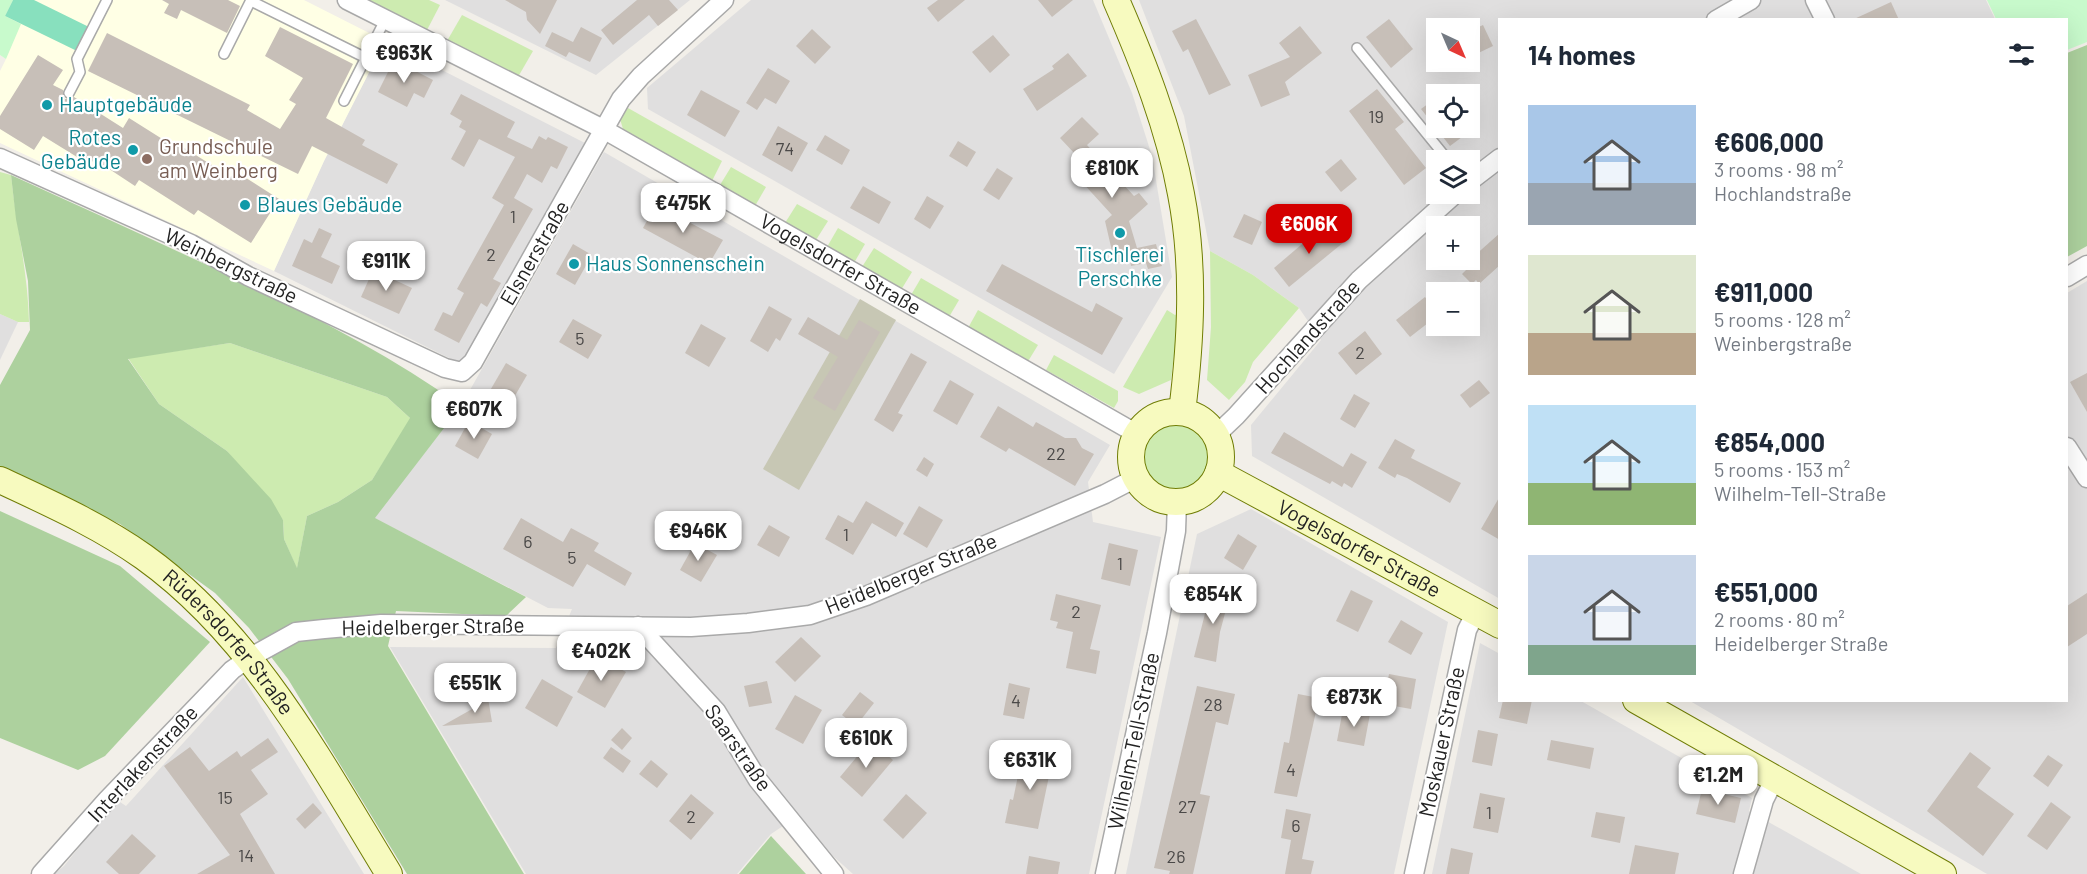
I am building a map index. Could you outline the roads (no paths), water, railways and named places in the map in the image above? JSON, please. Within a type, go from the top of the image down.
[{"type":"street","name":"Vogelsdorfer Straße","points":[[347,0],[603,129],[1137,434]]},
{"type":"street","name":"Elsnerstraße","points":[[462,372],[473,362],[621,99],[641,76],[724,0]]},
{"type":"street","points":[[1116,0],[1148,81],[1181,194],[1190,275],[1190,307],[1182,412]]},
{"type":"street","points":[[1720,18],[1751,0]]},
{"type":"street","points":[[1815,0],[1824,18]]},
{"type":"street","name":"Weinbergstraße","points":[[0,158],[191,244],[248,276],[425,358],[462,372]]},
{"type":"street","points":[[1480,173],[1498,160]]},
{"type":"street","name":"Hochlandstraße","points":[[1216,435],[1236,416],[1359,280],[1444,204]]},
{"type":"street","points":[[2068,276],[2087,265]]},
{"type":"street","points":[[1182,412],[1201,420],[1216,435],[1221,460],[1218,473],[1202,494],[1177,502],[1153,496],[1136,478],[1131,456],[1137,434],[1156,416],[1182,412]]},
{"type":"street","points":[[2068,448],[2087,477]]},
{"type":"street","name":"Vogelsdorfer Straße","points":[[1218,473],[1498,624]]},
{"type":"street","name":"Heidelberger Straße","points":[[249,658],[296,632],[381,624],[638,626],[748,623],[810,615],[866,597],[1136,478]]},
{"type":"street","name":"Rüdersdorfer Straße","points":[[0,480],[109,533],[144,557],[213,617],[249,658],[307,743],[389,874]]},
{"type":"street","name":"Wilhelm-Tell-Straße","points":[[1105,874],[1157,633],[1176,531],[1177,502]]},
{"type":"street","name":"Moskauer Straße","points":[[1414,874],[1465,637],[1476,612]]},
{"type":"street","name":"Saarstraße","points":[[638,626],[716,711],[758,780],[834,874]]},
{"type":"street","name":"Interlakenstraße","points":[[41,874],[107,800],[232,670],[249,658]]},
{"type":"street","points":[[1640,702],[1943,874]]},
{"type":"street","points":[[1743,874],[1764,800],[1775,778]]},
{"type":"lane","points":[[69,93],[80,72],[77,58],[107,0]]},
{"type":"lane","points":[[224,54],[251,0],[366,58]]},
{"type":"lane","points":[[344,100],[385,20]]},
{"type":"lane","points":[[1357,48],[1440,150]]},
{"type":"place","name":"Hauptgebäude","points":[[47,105]]},
{"type":"place","name":"Rotes Gebäude","points":[[133,150]]},
{"type":"place","name":"Grundschule am Weinberg","points":[[147,159]]},
{"type":"place","name":"Blaues Gebäude","points":[[245,205]]},
{"type":"place","name":"Tischlerei Perschke","points":[[1120,233]]},
{"type":"place","name":"Haus Sonnenschein","points":[[574,264]]}]
